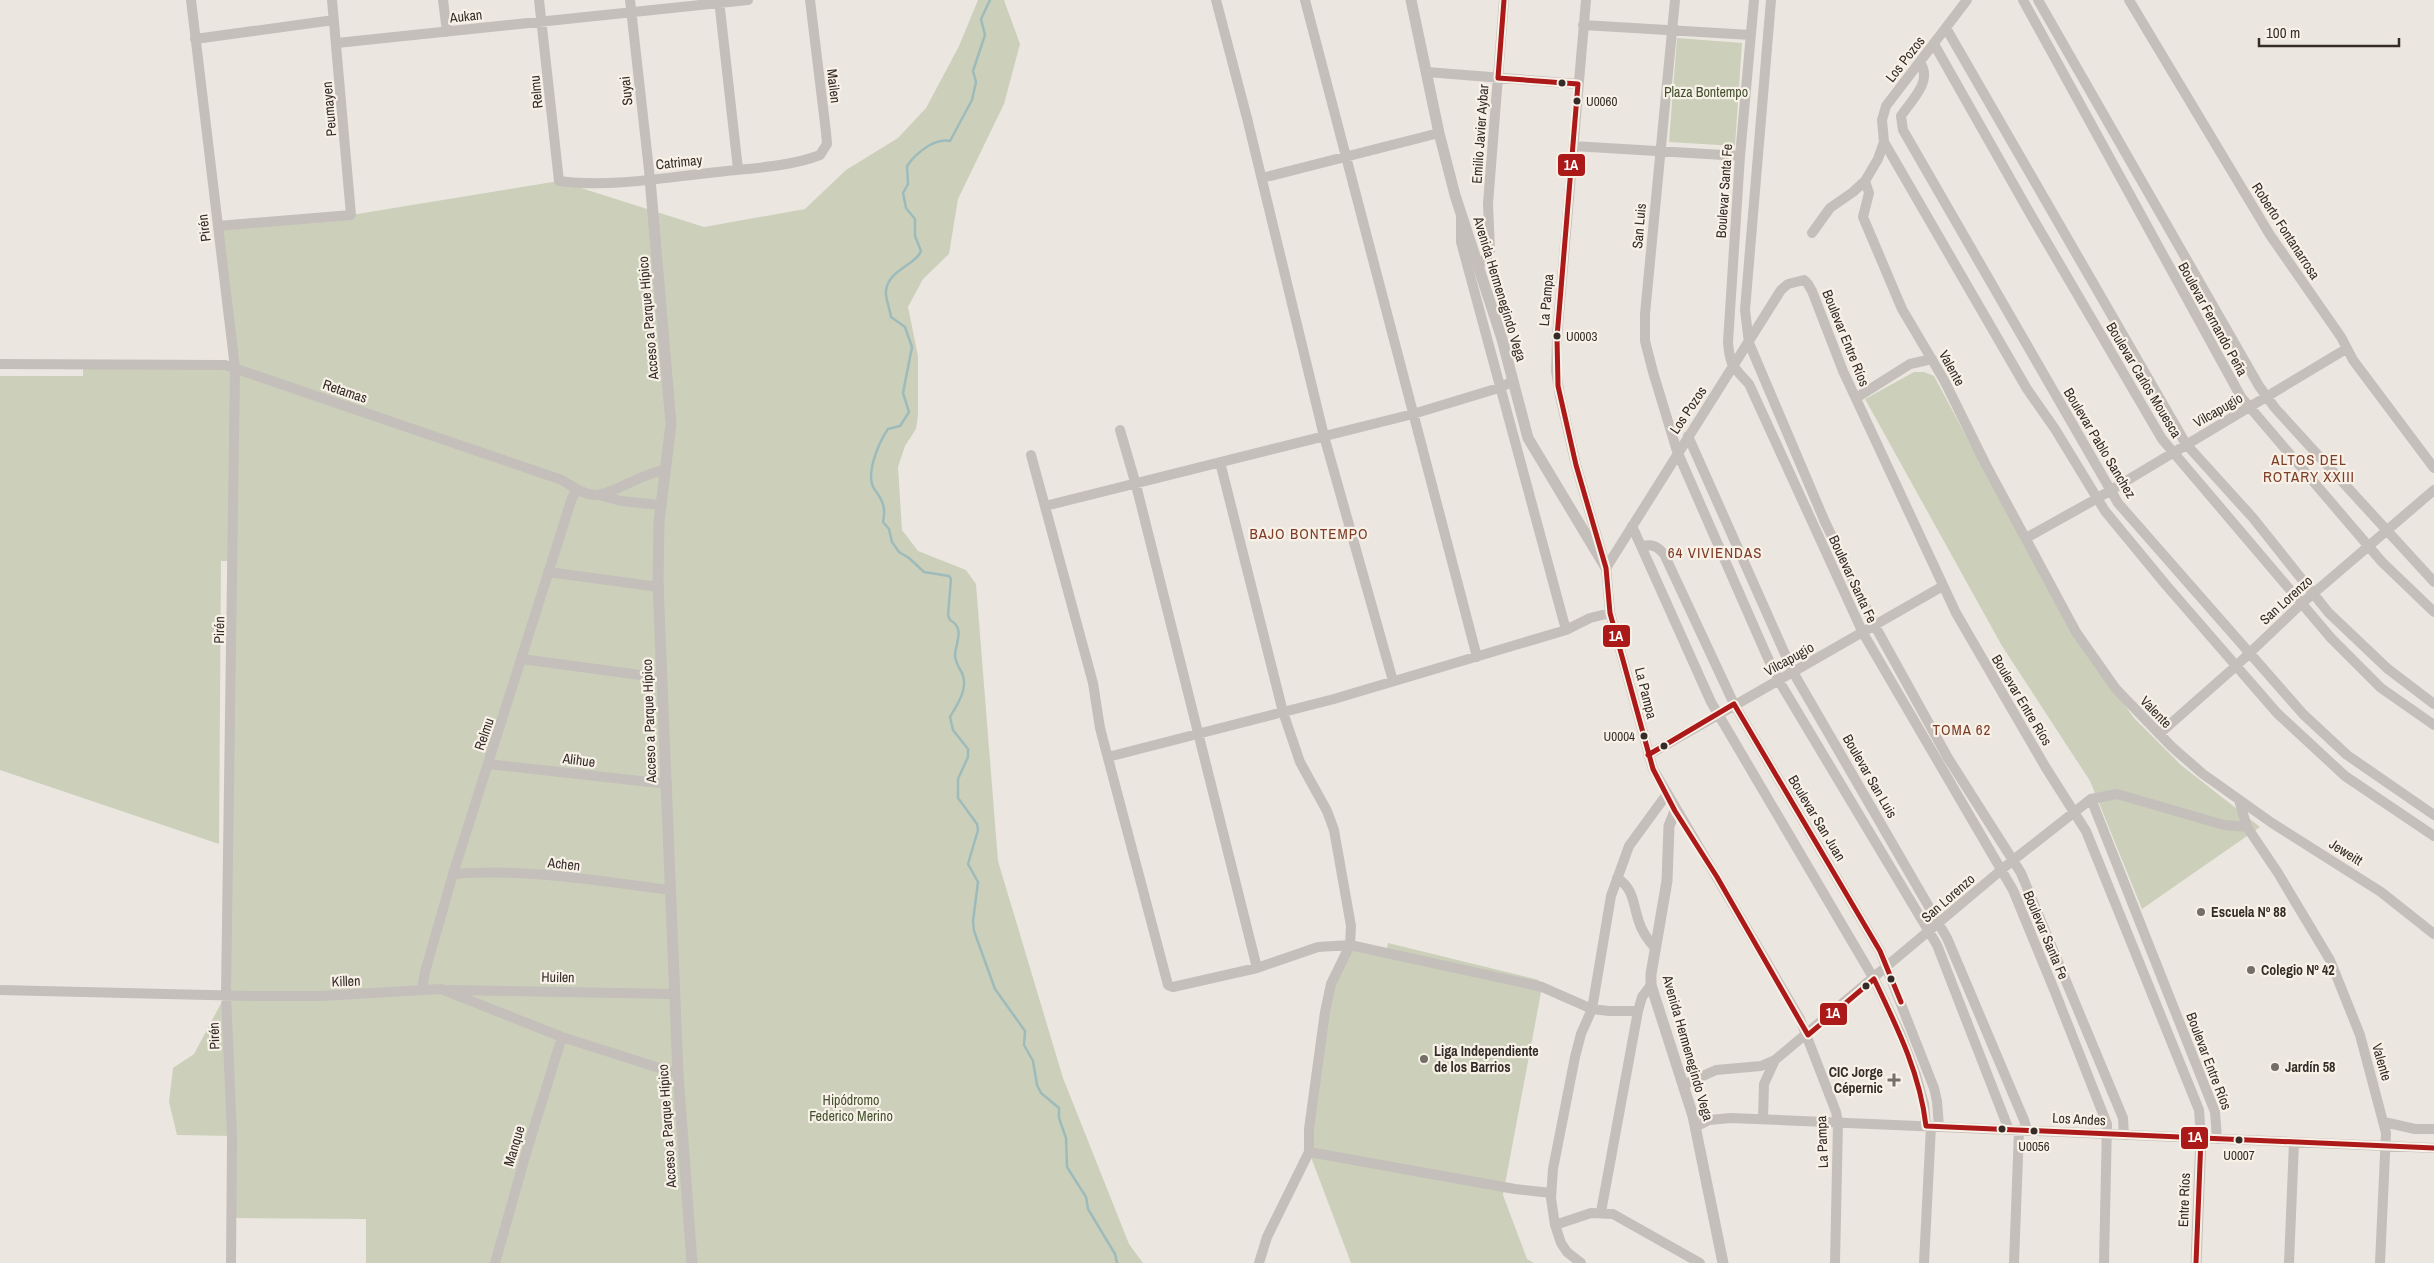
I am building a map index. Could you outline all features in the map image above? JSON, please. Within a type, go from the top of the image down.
[{"type":"street","name":"Pirén","points":[[191,0],[235,368],[226,994],[232,1136],[231,1263]]},
{"type":"street","name":"Peumayen","points":[[218,226],[351,216],[332,0]]},
{"type":"street","points":[[443,0],[447,32]]},
{"type":"street","name":"Relmu","points":[[540,0],[560,181]]},
{"type":"street","name":"Suyai","points":[[630,0],[650,179]]},
{"type":"street","name":"Aukan","points":[[337,43],[720,1],[748,0]]},
{"type":"street","name":"Mailen","points":[[802,161],[820,155],[826,144],[810,0]]},
{"type":"street","points":[[1216,0],[1262,178],[1324,436],[1393,681]]},
{"type":"street","points":[[1305,0],[1348,157],[1477,657]]},
{"type":"street","name":"Avenida Hermenegindo Vega","points":[[1411,0],[1439,134],[1461,214],[1502,340],[1507,384],[1530,445],[1606,568]]},
{"type":"street","name":"Emilio Javier Aybar","points":[[1478,266],[1488,256],[1490,250],[1488,204],[1504,0]]},
{"type":"street","name":"La Pampa","points":[[1586,0],[1557,337],[1556,370],[1560,396],[1576,465],[1606,568],[1610,613],[1648,755],[1675,811],[1717,877],[1808,1035],[1836,1112],[1838,1122],[1835,1263]]},
{"type":"street","name":"San Luis","points":[[1675,0],[1659,151],[1645,314],[1645,341],[1677,451]]},
{"type":"street","name":"Boulevar Santa Fe","points":[[1754,0],[1740,156],[1728,342],[1733,368],[1749,384],[1862,633],[2000,871],[2013,890],[2104,1115],[2107,1134],[2104,1263]]},
{"type":"street","name":"Boulevar Santa Fe","points":[[1771,0],[1745,310],[1749,343],[1825,522],[1875,626],[1948,758],[2023,879],[2123,1118],[2124,1135]]},
{"type":"street","name":"Los Pozos","points":[[1812,233],[1830,208],[1854,192],[1864,181],[1878,159],[1884,142],[1882,120],[1886,106],[1967,0]]},
{"type":"street","name":"Boulevar Fernando Peña","points":[[2023,0],[2231,380],[2249,407],[2370,547],[2434,612]]},
{"type":"street","name":"Boulevar Fernando Peña","points":[[2038,0],[2131,159],[2190,268],[2266,397],[2434,582]]},
{"type":"street","name":"Roberto Fontanarrosa","points":[[2129,0],[2270,235],[2341,337],[2346,349],[2434,468]]},
{"type":"street","points":[[720,1],[738,170]]},
{"type":"street","points":[[195,39],[334,20]]},
{"type":"street","points":[[1584,25],[1751,35]]},
{"type":"street","name":"Boulevar Carlos Mouesca","points":[[1946,28],[2186,444],[2252,518],[2313,593],[2348,632],[2388,669],[2434,704]]},
{"type":"street","name":"Boulevar Carlos Mouesca","points":[[1934,44],[2061,268],[2162,439],[2331,638],[2381,688],[2434,725]]},
{"type":"street","name":"Boulevar Pablo Sanchez","points":[[1920,62],[1925,70],[1925,80],[1901,116],[1903,130],[2118,503],[2303,714],[2347,755],[2434,815]]},
{"type":"street","points":[[1427,72],[1578,84]]},
{"type":"street","points":[[1262,178],[1439,134]]},
{"type":"street","points":[[1884,142],[2027,389],[2055,429],[2096,499],[2166,585],[2277,713],[2345,776],[2434,836]]},
{"type":"street","points":[[1573,146],[1740,156]]},
{"type":"street","name":"Catrimay","points":[[560,181],[594,184],[738,170],[802,161]]},
{"type":"street","name":"Acceso a Parque Hípico","points":[[650,179],[670,398],[671,424],[658,530],[659,587],[678,1074],[692,1263]]},
{"type":"street","name":"Valente","points":[[1864,181],[1869,193],[1863,211],[1866,227],[1902,309],[1932,359],[2083,643],[2116,689],[2158,734],[2204,774],[2239,800],[2247,827],[2278,873],[2330,960],[2360,1035],[2384,1122],[2386,1146],[2380,1263]]},
{"type":"street","points":[[1461,214],[1461,242],[1507,384],[1566,630]]},
{"type":"street","name":"Los Pozos","points":[[1606,568],[1677,451],[1749,343],[1780,290],[1788,284],[1804,280]]},
{"type":"street","name":"Boulevar Entre Ríos","points":[[1804,280],[1812,291],[1856,398],[1943,586],[1983,662],[2072,812],[2086,831],[2196,1101],[2201,1119],[2202,1138]]},
{"type":"street","name":"Vilcapugio","points":[[2026,538],[2096,499],[2346,349]]},
{"type":"street","points":[[1856,398],[1910,364],[1932,359]]},
{"type":"street","name":"Retamas","points":[[0,364],[225,365],[562,480],[577,490],[621,501],[661,505]]},
{"type":"street","points":[[1045,506],[1136,485],[1413,414],[1507,384]]},
{"type":"street","points":[[1120,430],[1136,485],[1197,735],[1257,968]]},
{"type":"street","name":"Boulevar San Luis","points":[[1688,436],[1793,672],[1940,922],[2024,1120],[2018,1130]]},
{"type":"street","name":"Boulevar San Luis","points":[[1677,451],[1779,681],[1936,946],[2018,1130]]},
{"type":"street","points":[[1030,455],[1093,683],[1108,757],[1168,984],[1173,987],[1257,968],[1318,947],[1350,945],[1542,987],[1592,1009],[1638,1011]]},
{"type":"street","points":[[1220,462],[1282,712],[1300,762],[1327,812],[1334,830],[1351,926],[1350,945],[1331,984],[1325,1012],[1309,1129],[1309,1152],[1268,1237],[1259,1263]]},
{"type":"street","points":[[598,494],[656,471],[666,470]]},
{"type":"street","name":"Relmu","points":[[422,989],[424,972],[488,764],[572,498],[577,490]]},
{"type":"street","name":"San Lorenzo","points":[[2158,734],[2236,666],[2313,593],[2388,532],[2434,490]]},
{"type":"street","points":[[1632,526],[1718,715],[1874,978],[1900,1033],[1932,1126],[1924,1263]]},
{"type":"street","name":"Boulevar San Juan","points":[[1642,546],[1651,544],[1664,554],[1734,704],[1887,967],[1934,1088],[1937,1101],[1932,1126]]},
{"type":"street","points":[[548,572],[659,587]]},
{"type":"street","name":"Vilcapugio","points":[[1648,755],[1734,704],[1779,681],[1943,586]]},
{"type":"street","points":[[1108,757],[1282,712],[1477,657],[1566,630],[1590,618],[1610,613]]},
{"type":"street","points":[[522,659],[662,678]]},
{"type":"street","name":"Alihue","points":[[488,764],[667,784]]},
{"type":"street","points":[[1581,1263],[1567,1252],[1561,1243],[1556,1226],[1551,1193],[1553,1169],[1575,1057],[1581,1034],[1592,1009],[1611,896],[1629,846],[1667,794]]},
{"type":"street","name":"San Lorenzo","points":[[1682,1085],[1716,1070],[1761,1066],[1776,1060],[1808,1035],[2012,861],[2072,812],[2091,799],[2117,794],[2224,825],[2247,827]]},
{"type":"street","name":"Boulevar Entre Ríos","points":[[2091,799],[2215,1112],[2217,1139]]},
{"type":"street","name":"Jeweitt","points":[[2239,800],[2381,892],[2434,934]]},
{"type":"street","name":"Avenida Hermenegindo Vega","points":[[1675,811],[1669,826],[1667,881],[1655,948],[1651,985],[1695,1127],[1723,1263]]},
{"type":"street","name":"Achen","points":[[454,874],[474,872],[539,875],[670,890]]},
{"type":"street","points":[[1617,878],[1626,883],[1631,892],[1644,934],[1655,948]]},
{"type":"street","points":[[1600,1212],[1638,1011],[1642,997],[1651,985]]},
{"type":"street","name":"Killen","points":[[0,990],[206,996],[226,994],[321,996],[399,993],[422,989],[441,989],[562,1037],[678,1074]]},
{"type":"street","name":"Huilen","points":[[441,989],[675,994]]},
{"type":"street","name":"Manque","points":[[494,1263],[562,1037]]},
{"type":"street","points":[[1763,1119],[1764,1084],[1776,1060]]},
{"type":"street","name":"Los Andes","points":[[1695,1127],[1709,1120],[1731,1118],[2434,1148]]},
{"type":"street","points":[[2384,1122],[2415,1129],[2434,1129]]},
{"type":"street","points":[[2014,1263],[2018,1130]]},
{"type":"street","name":"Entre Ríos","points":[[2196,1263],[2202,1138]]},
{"type":"street","points":[[2289,1263],[2294,1142]]},
{"type":"street","points":[[1309,1152],[1515,1189],[1551,1193]]},
{"type":"street","points":[[1556,1226],[1590,1213],[1613,1214],[1700,1263]]},
{"type":"green space","name":"Hipódromo Federico Merino","points":[[978,0],[1004,0],[1020,44],[1004,104],[958,199],[949,254],[923,279],[908,307],[918,356],[918,415],[916,429],[905,446],[898,467],[902,530],[918,551],[966,570],[976,584],[998,861],[1063,1078],[1129,1244],[1143,1263],[366,1263],[366,1219],[231,1218],[232,1136],[177,1135],[169,1102],[173,1068],[194,1054],[226,994],[234,561],[221,561],[219,844],[0,770],[0,376],[83,376],[83,365],[235,368],[218,226],[351,215],[559,181],[704,227],[805,209],[846,170],[898,138],[926,108],[959,46]]},
{"type":"green space","name":"Plaza Bontempo","points":[[1677,38],[1742,43],[1735,146],[1669,142]]},
{"type":"green space","points":[[1914,372],[1924,372],[1934,376],[2070,630],[2134,718],[2181,765],[2260,827],[2142,909],[2090,781],[2002,646],[1865,399]]},
{"type":"green space","name":"Liga Independiente de los Barrios","points":[[1388,943],[1539,980],[1537,986],[1542,987],[1503,1195],[1527,1259],[1534,1263],[1351,1263],[1309,1152],[1325,1012],[1350,945],[1386,952]]},
{"type":"waterway","points":[[990,0],[981,19],[985,35],[973,71],[976,82],[972,100],[950,141],[932,144],[915,156],[907,166],[908,184],[903,193],[906,208],[915,219],[915,236],[921,251],[914,260],[892,278],[888,284],[886,294],[891,317],[905,327],[912,347],[903,393],[909,412],[900,426],[888,429],[884,435],[874,459],[871,476],[872,484],[883,505],[883,522],[889,529],[892,542],[899,552],[909,558],[924,572],[949,576],[951,579],[948,615],[950,620],[955,623],[958,631],[955,657],[964,679],[964,685],[961,696],[950,717],[953,730],[968,749],[968,757],[958,779],[958,798],[977,824],[978,830],[968,864],[978,882],[973,921],[974,931],[995,989],[1025,1031],[1024,1045],[1033,1061],[1037,1085],[1041,1093],[1059,1108],[1059,1118],[1066,1138],[1067,1167],[1086,1197],[1088,1209],[1115,1254],[1117,1263]]},
{"type":"transit line","name":"1A","points":[[1504,0],[1498,78],[1578,84],[1557,337],[1558,386],[1576,465],[1606,568],[1610,613],[1653,769],[1675,811],[1717,877],[1808,1035],[1874,979],[1913,1069],[1919,1087],[1926,1126],[2434,1148]]},
{"type":"transit line","name":"1A","points":[[1648,755],[1734,704],[1880,951],[1901,1002]]},
{"type":"transit line","name":"1A","points":[[2196,1263],[2201,1138]]},
{"type":"place","name":"U0060","points":[[1577,101]]},
{"type":"place","name":"U0003","points":[[1557,336]]},
{"type":"place","name":"U0004","points":[[1644,736]]},
{"type":"place","name":"Escuela Nº 88","points":[[2201,912]]},
{"type":"place","name":"Colegio Nº 42","points":[[2251,970]]},
{"type":"place","name":"Liga Independiente de los Barrios","points":[[1424,1059]]},
{"type":"place","name":"Jardín 58","points":[[2275,1067]]},
{"type":"place","name":"CIC Jorge Cépernic","points":[[1894,1080]]},
{"type":"place","name":"U0056","points":[[2034,1131]]},
{"type":"place","name":"U0007","points":[[2239,1140]]},
{"type":"district","name":"ALTOS DEL ROTARY XXIII","points":[[2309,468]]},
{"type":"district","name":"BAJO BONTEMPO","points":[[1309,533]]},
{"type":"district","name":"64 VIVIENDAS","points":[[1715,552]]},
{"type":"district","name":"TOMA 62","points":[[1962,729]]}]
